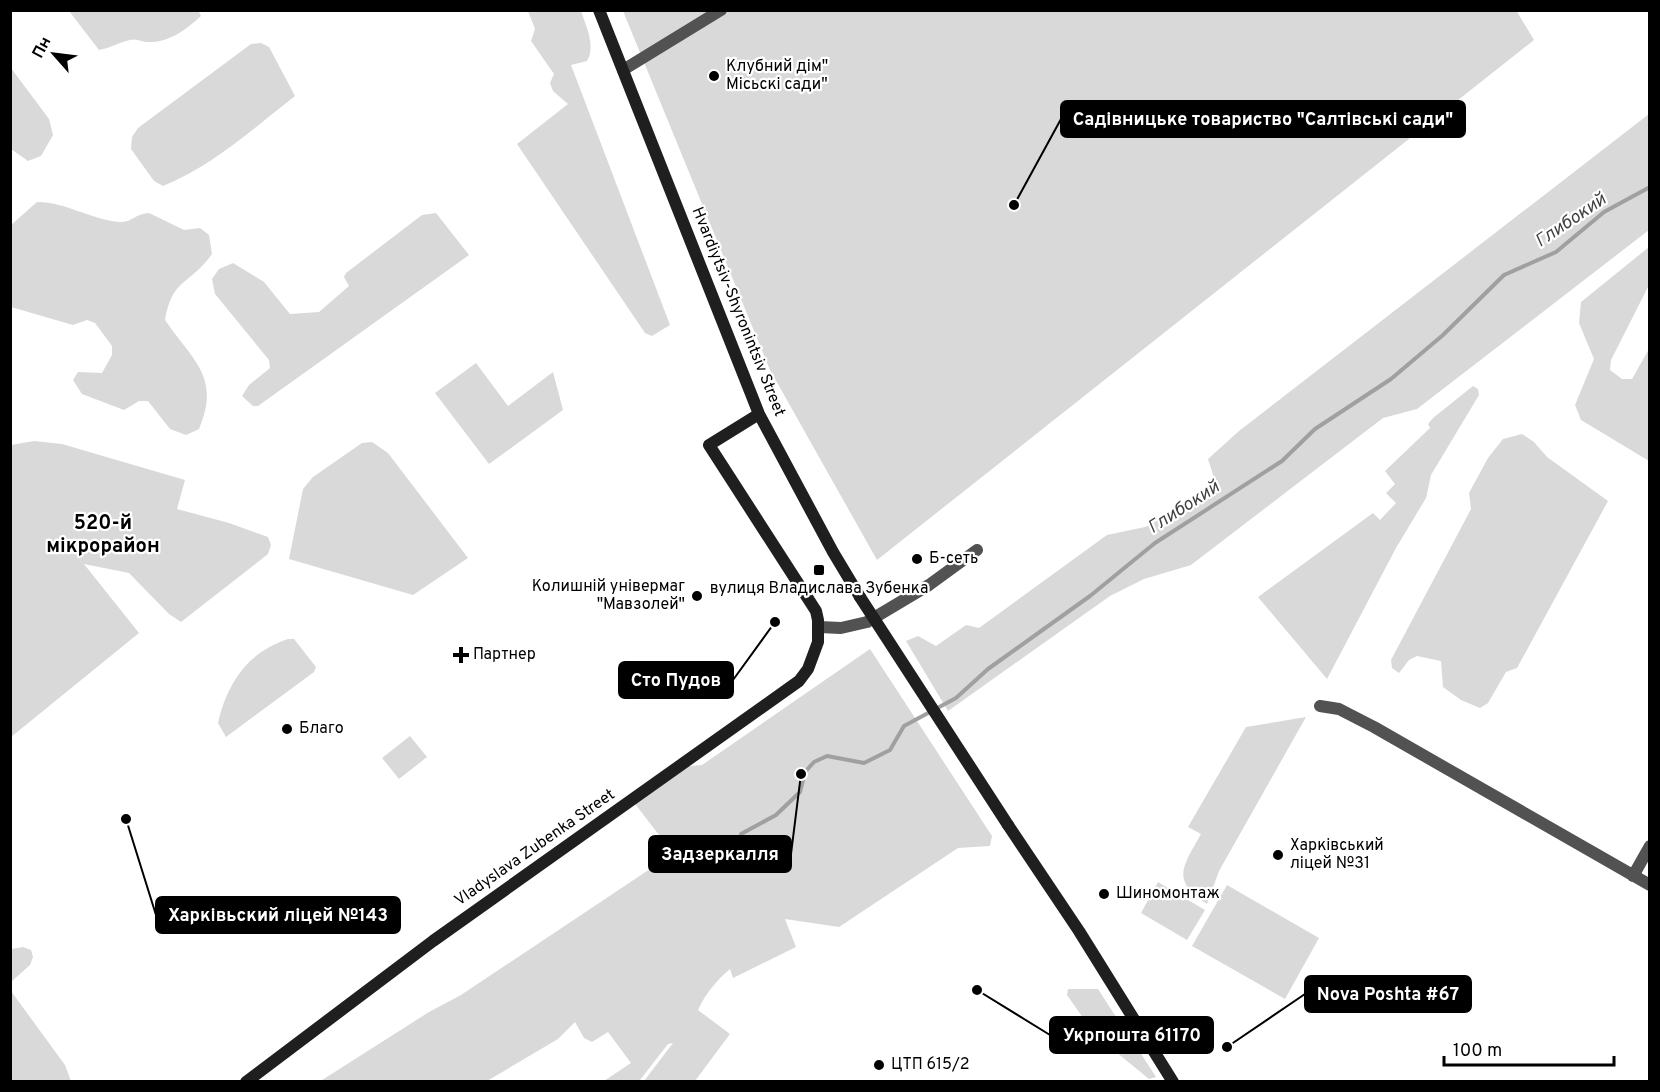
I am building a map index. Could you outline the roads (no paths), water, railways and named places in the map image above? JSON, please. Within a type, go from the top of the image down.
[{"type":"main road","name":"Hvardiytsiv-Shyronintsiv Street","points":[[599,10],[759,414],[833,552],[860,597],[1079,931],[1173,1082]]},
{"type":"main road","points":[[759,414],[709,445],[811,602],[819,627]]},
{"type":"main road","name":"Vladyslava Zubenka Street","points":[[246,1082],[433,941],[798,681],[814,657],[819,627]]},
{"type":"street","points":[[623,70],[721,10]]},
{"type":"street","points":[[819,627],[841,628],[867,622],[929,585],[976,550]]},
{"type":"street","points":[[1320,706],[1339,709],[1374,727],[1650,885]]},
{"type":"street","points":[[1633,876],[1650,846]]},
{"type":"waterway","name":"Глибокий","points":[[741,834],[776,815],[800,792],[805,772],[814,762],[827,756],[864,763],[890,750],[904,726],[956,698],[988,669],[1090,596],[1155,543],[1282,461],[1315,429],[1391,379],[1443,335],[1504,275],[1556,252],[1604,212],[1650,187]]},
{"type":"place","name":"Клубний дім\" Місьскі сади\"","points":[[714,76]]},
{"type":"place","name":"Садівницьке товариство \"Салтівські сади\"","points":[[1014,205]]},
{"type":"place","name":"Б-сеть","points":[[917,559]]},
{"type":"place","name":"вулиця Владислава Зубенка","points":[[819,570]]},
{"type":"place","name":"Колишній універмаг \"Мавзолей\"","points":[[697,596]]},
{"type":"place","name":"Сто Пудов","points":[[775,622]]},
{"type":"place","name":"Партнер","points":[[461,655]]},
{"type":"place","name":"Благо","points":[[287,729]]},
{"type":"place","name":"Задзеркалля","points":[[801,774]]},
{"type":"place","name":"Харківьский ліцей №143","points":[[126,819]]},
{"type":"place","name":"Харківський ліцей №31","points":[[1278,855]]},
{"type":"place","name":"Шиномонтаж","points":[[1104,894]]},
{"type":"place","name":"Укрпошта 61170","points":[[977,990]]},
{"type":"place","name":"Nova Poshta #67","points":[[1227,1047]]},
{"type":"place","name":"ЦТП 615/2","points":[[879,1065]]},
{"type":"district","name":"520-й мікрорайон","points":[[103,536]]}]
